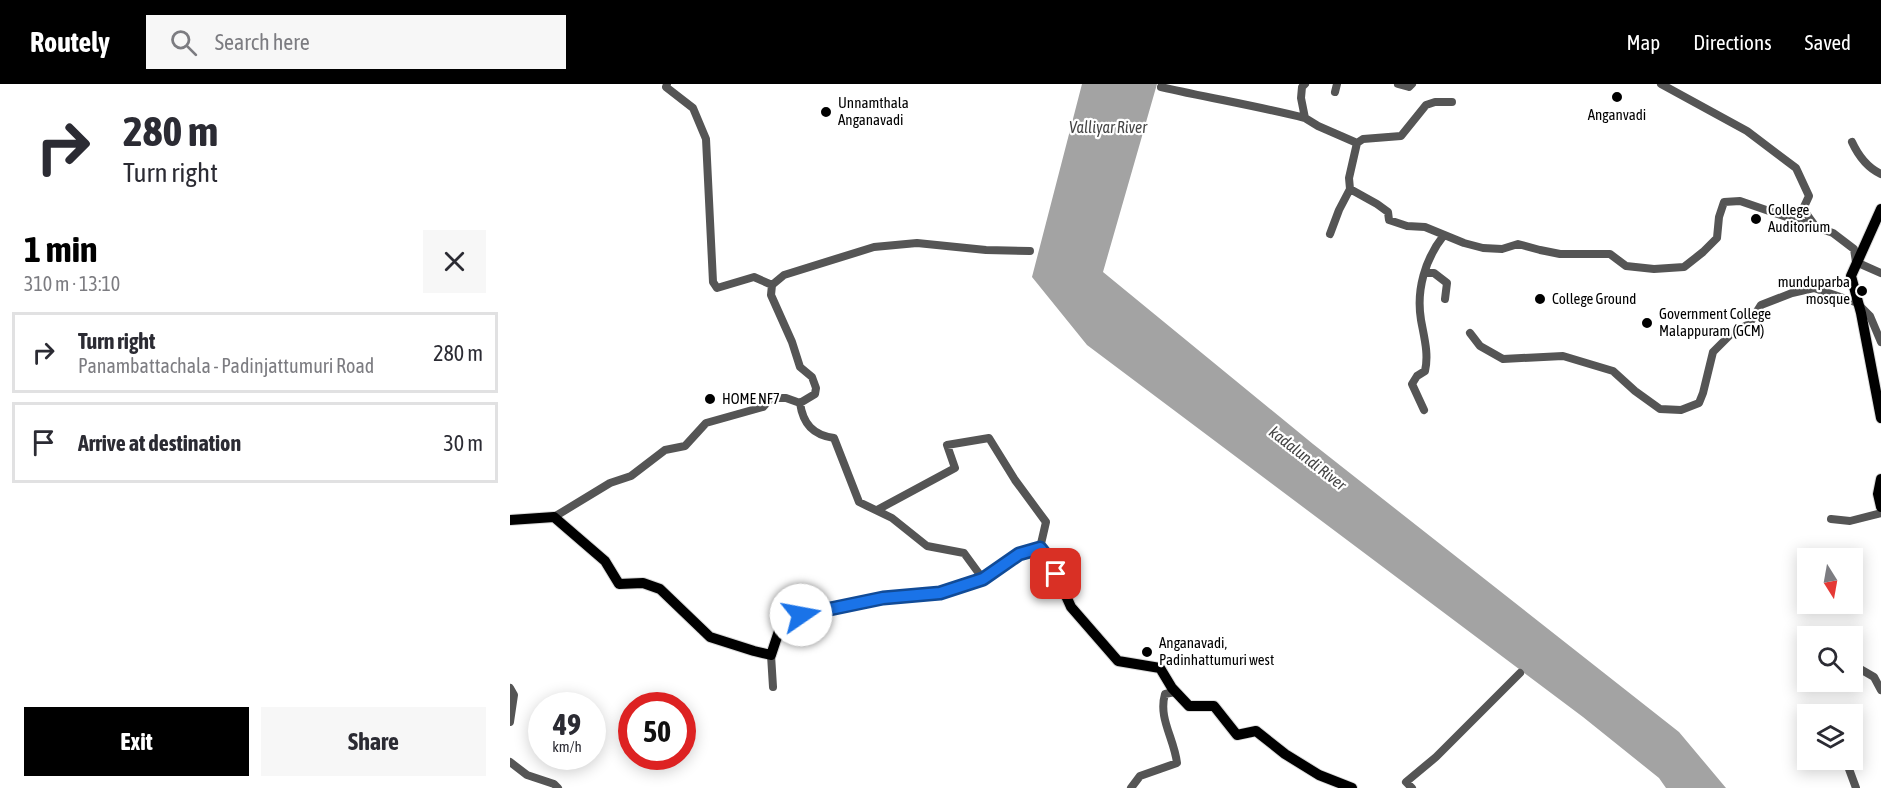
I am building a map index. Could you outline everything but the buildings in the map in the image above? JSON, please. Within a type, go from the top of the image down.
[{"type":"main road","points":[[1881,209],[1851,276],[1859,305],[1881,418]]},
{"type":"main road","points":[[1881,479],[1878,494],[1881,507]]},
{"type":"main road","points":[[510,520],[554,517],[605,561],[619,584],[643,583],[660,589],[710,637],[771,655],[779,631],[801,615],[883,598],[940,593],[983,579],[1019,554],[1040,548],[1048,558],[1071,607],[1118,661],[1160,668],[1175,692],[1189,706],[1214,706],[1237,735],[1256,731],[1285,754],[1319,775],[1352,788]]},
{"type":"street","points":[[666,84],[666,87],[693,108],[706,139],[713,282],[717,288],[754,277],[772,285]]},
{"type":"street","points":[[1305,84],[1302,87],[1301,98],[1305,118]]},
{"type":"street","points":[[1398,84],[1409,87],[1412,84]]},
{"type":"street","points":[[1661,84],[1747,131],[1796,168],[1809,196],[1803,208],[1816,227]]},
{"type":"street","points":[[1161,87],[1228,102],[1249,104],[1305,118],[1357,143]]},
{"type":"street","points":[[1330,234],[1350,189],[1348,178],[1357,143],[1363,139],[1401,136],[1426,105],[1435,102],[1452,102]]},
{"type":"street","points":[[1852,142],[1857,154],[1881,174]]},
{"type":"street","points":[[1350,189],[1388,212],[1389,220],[1407,226],[1425,227],[1483,248],[1502,249],[1518,244],[1560,254],[1610,254],[1626,266],[1654,269],[1684,267],[1703,252],[1717,238],[1719,216],[1724,202],[1740,201],[1833,233],[1854,249],[1856,262],[1881,273]]},
{"type":"street","points":[[1425,410],[1412,384],[1417,376],[1425,371],[1427,362],[1420,288],[1433,249],[1444,235]]},
{"type":"street","points":[[801,404],[815,394],[816,388],[812,377],[800,367],[792,342],[771,295],[772,285],[784,275],[874,247],[918,243],[986,250],[1030,251]]},
{"type":"street","points":[[1425,273],[1434,273],[1446,283],[1446,298]]},
{"type":"street","points":[[1470,333],[1480,346],[1503,358],[1563,356],[1597,364],[1613,371],[1635,392],[1660,409],[1681,410],[1699,403],[1713,352],[1732,333],[1749,324],[1761,305],[1792,293],[1814,288],[1859,305],[1870,316],[1881,342]]},
{"type":"street","points":[[554,517],[610,483],[631,476],[665,450],[685,446],[706,423],[763,406],[771,398],[786,398],[801,404]]},
{"type":"street","points":[[801,404],[802,416],[809,428],[822,436],[834,438],[859,502],[892,518],[927,546],[964,553],[983,579]]},
{"type":"street","points":[[876,510],[955,468],[947,445],[989,438],[1014,480],[1046,522],[1040,548]]},
{"type":"street","points":[[1831,519],[1850,521],[1881,513]]},
{"type":"street","points":[[771,655],[773,687]]},
{"type":"street","points":[[1863,671],[1874,677],[1881,690]]},
{"type":"street","points":[[1412,788],[1406,782],[1436,757],[1520,673]]},
{"type":"street","points":[[510,688],[514,696],[510,722]]},
{"type":"street","points":[[1131,788],[1140,776],[1177,763],[1175,747],[1161,706],[1165,694],[1175,692]]},
{"type":"street","points":[[510,762],[527,775],[554,784],[558,788]]},
{"type":"street","points":[[1849,770],[1856,788]]},
{"type":"water","name":"Valliyar River","points":[[1082,84],[1157,84],[1103,272],[1313,444],[1679,732],[1726,788],[1666,788],[1659,778],[1583,717],[1087,345],[1032,277]]},
{"type":"place","name":"Anganvadi","points":[[1617,97]]},
{"type":"place","name":"Unnamthala Anganavadi","points":[[826,112]]},
{"type":"place","name":"College Auditorium","points":[[1756,219]]},
{"type":"place","name":"munduparba mosque","points":[[1862,291]]},
{"type":"place","name":"College Ground","points":[[1540,299]]},
{"type":"place","name":"Government College Malappuram (GCM)","points":[[1647,323]]},
{"type":"place","name":"HOME NF7","points":[[710,399]]},
{"type":"place","name":"Anganavadi, Padinhattumuri west","points":[[1147,652]]},
{"type":"route","points":[[801,615],[883,598],[940,593],[983,579],[1019,554],[1040,548],[1056,574]]},
{"type":"water label","name":"kadalundi River","points":[[1308,458]]}]
